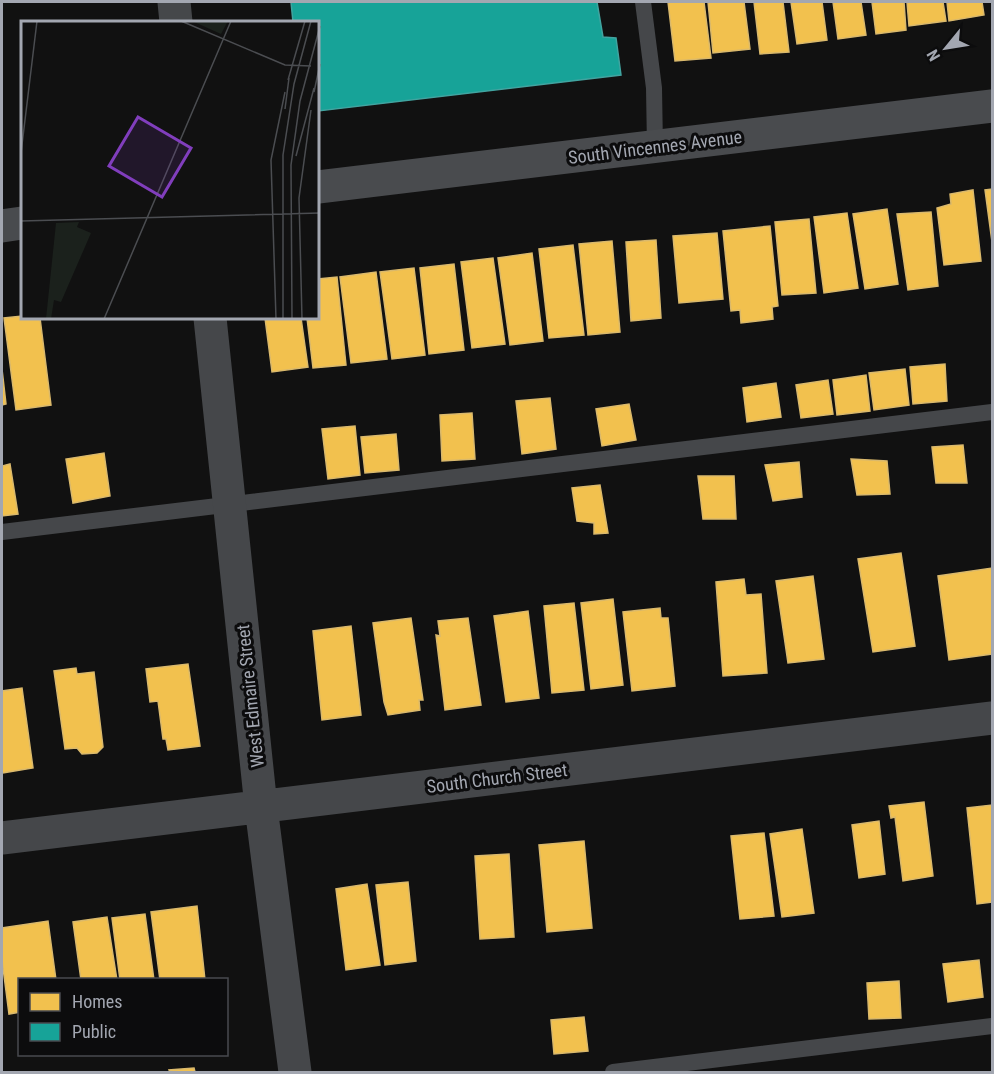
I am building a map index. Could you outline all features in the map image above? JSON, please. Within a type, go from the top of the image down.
[{"type":"main road","name":"South Vincennes Avenue","points":[[320,187],[993,106]]},
{"type":"main road","points":[[2,225],[21,223]]},
{"type":"street","points":[[174,2],[176,21]]},
{"type":"street","name":"West Edmaire Street","points":[[210,320],[261,807],[295,1072]]},
{"type":"street","name":"South Church Street","points":[[2,838],[993,718]]},
{"type":"lane","points":[[643,2],[654,88],[655,147]]},
{"type":"lane","points":[[2,532],[993,412]]},
{"type":"lane","points":[[614,1072],[993,1026]]},
{"type":"building: Homes","points":[[668,2],[704,2],[711,58],[675,61]]},
{"type":"building: Homes","points":[[708,2],[744,2],[750,49],[713,53]]},
{"type":"building: Homes","points":[[754,2],[783,2],[789,52],[760,54]]},
{"type":"building: Homes","points":[[791,2],[822,2],[827,40],[797,44]]},
{"type":"building: Homes","points":[[833,2],[861,2],[866,35],[838,39]]},
{"type":"building: Homes","points":[[872,2],[904,2],[906,30],[876,34]]},
{"type":"building: Homes","points":[[907,2],[943,2],[946,21],[909,26]]},
{"type":"building: Homes","points":[[947,2],[982,2],[984,15],[949,21]]},
{"type":"building: Homes","points":[[992,189],[992,242],[985,190]]},
{"type":"building: Homes","points":[[973,190],[981,261],[944,265],[937,208],[951,204],[950,194]]},
{"type":"building: Homes","points":[[887,209],[898,284],[865,289],[853,214]]},
{"type":"building: Homes","points":[[931,212],[938,286],[908,290],[897,214]]},
{"type":"building: Homes","points":[[847,213],[858,288],[824,293],[814,217]]},
{"type":"building: Homes","points":[[809,219],[816,293],[782,295],[775,222]]},
{"type":"building: Homes","points":[[770,226],[778,306],[772,307],[773,319],[741,323],[740,310],[731,311],[723,231]]},
{"type":"building: Homes","points":[[717,233],[723,299],[679,303],[673,236]]},
{"type":"building: Homes","points":[[656,240],[661,318],[631,321],[626,242]]},
{"type":"building: Homes","points":[[612,241],[620,332],[588,335],[579,244]]},
{"type":"building: Homes","points":[[573,245],[584,335],[549,338],[539,249]]},
{"type":"building: Homes","points":[[532,253],[543,341],[510,345],[498,258]]},
{"type":"building: Homes","points":[[493,258],[505,344],[472,348],[461,262]]},
{"type":"building: Homes","points":[[454,264],[464,350],[429,354],[420,268]]},
{"type":"building: Homes","points":[[414,268],[425,355],[392,359],[380,272]]},
{"type":"building: Homes","points":[[376,272],[387,359],[351,363],[340,277]]},
{"type":"building: Homes","points":[[337,277],[346,365],[313,368],[307,320],[320,320],[320,279]]},
{"type":"building: Homes","points":[[21,316],[21,320],[40,320],[51,405],[16,410],[4,318]]},
{"type":"building: Homes","points":[[265,320],[301,320],[308,367],[272,372]]},
{"type":"building: Homes","points":[[945,364],[947,401],[913,404],[910,367]]},
{"type":"building: Homes","points":[[2,369],[6,404],[2,405]]},
{"type":"building: Homes","points":[[905,369],[909,405],[874,410],[869,373]]},
{"type":"building: Homes","points":[[866,375],[870,411],[837,415],[833,380]]},
{"type":"building: Homes","points":[[828,380],[833,414],[801,418],[796,385]]},
{"type":"building: Homes","points":[[776,383],[781,417],[747,422],[743,388]]},
{"type":"building: Homes","points":[[550,398],[556,449],[522,454],[516,401]]},
{"type":"building: Homes","points":[[629,404],[636,440],[602,446],[596,409]]},
{"type":"building: Homes","points":[[472,413],[475,459],[442,461],[440,415]]},
{"type":"building: Homes","points":[[355,426],[360,475],[328,479],[322,429]]},
{"type":"building: Homes","points":[[396,434],[399,470],[365,473],[361,437]]},
{"type":"building: Homes","points":[[963,445],[967,483],[936,483],[932,447]]},
{"type":"building: Homes","points":[[104,453],[110,496],[73,503],[66,459]]},
{"type":"building: Homes","points":[[851,459],[887,461],[890,494],[857,495]]},
{"type":"building: Homes","points":[[799,462],[802,497],[773,501],[765,465]]},
{"type":"building: Homes","points":[[10,464],[18,514],[2,516],[2,466]]},
{"type":"building: Homes","points":[[698,476],[734,476],[736,519],[703,519]]},
{"type":"building: Homes","points":[[600,485],[608,533],[594,534],[594,523],[577,521],[572,488]]},
{"type":"building: Homes","points":[[901,553],[915,646],[873,652],[858,559]]},
{"type":"building: Homes","points":[[992,568],[992,654],[949,660],[938,576]]},
{"type":"building: Homes","points":[[813,576],[824,659],[788,663],[776,581]]},
{"type":"building: Homes","points":[[744,579],[746,595],[761,594],[767,673],[723,676],[716,582]]},
{"type":"building: Homes","points":[[613,599],[623,685],[591,689],[581,603]]},
{"type":"building: Homes","points":[[574,603],[584,690],[552,693],[544,606]]},
{"type":"building: Homes","points":[[660,608],[661,618],[668,618],[675,686],[632,691],[623,612]]},
{"type":"building: Homes","points":[[528,611],[539,698],[506,702],[494,616]]},
{"type":"building: Homes","points":[[411,618],[423,700],[419,700],[420,710],[388,715],[384,702],[373,623]]},
{"type":"building: Homes","points":[[468,618],[481,705],[445,710],[436,635],[440,636],[438,621]]},
{"type":"building: Homes","points":[[351,626],[361,715],[322,720],[313,631]]},
{"type":"building: Homes","points":[[188,664],[200,746],[168,750],[166,739],[163,739],[158,701],[150,702],[146,669]]},
{"type":"building: Homes","points":[[76,668],[77,674],[94,672],[103,747],[97,753],[82,754],[77,748],[65,749],[54,671]]},
{"type":"building: Homes","points":[[22,688],[33,768],[2,773],[2,691]]},
{"type":"building: Homes","points":[[924,802],[933,876],[903,881],[895,817],[891,818],[889,806]]},
{"type":"building: Homes","points":[[992,805],[992,902],[977,904],[967,808]]},
{"type":"building: Homes","points":[[879,821],[885,874],[859,878],[852,825]]},
{"type":"building: Homes","points":[[802,829],[814,913],[782,917],[770,834]]},
{"type":"building: Homes","points":[[764,833],[774,916],[740,919],[731,836]]},
{"type":"building: Homes","points":[[584,841],[592,928],[547,932],[539,845]]},
{"type":"building: Homes","points":[[509,854],[514,937],[480,939],[475,856]]},
{"type":"building: Homes","points":[[408,882],[416,961],[385,965],[376,885]]},
{"type":"building: Homes","points":[[367,884],[380,965],[346,970],[336,889]]},
{"type":"building: Homes","points":[[197,906],[205,978],[160,978],[151,912]]},
{"type":"building: Homes","points":[[145,914],[154,978],[120,978],[112,918]]},
{"type":"building: Homes","points":[[107,917],[117,978],[81,978],[73,922]]},
{"type":"building: Homes","points":[[48,921],[56,978],[18,978],[18,1012],[9,1014],[2,960],[2,928]]},
{"type":"building: Homes","points":[[979,960],[983,997],[948,1002],[943,964]]},
{"type":"building: Homes","points":[[899,981],[901,1018],[869,1019],[867,983]]},
{"type":"building: Homes","points":[[584,1017],[588,1051],[554,1054],[551,1020]]},
{"type":"building: Homes","points":[[194,1068],[195,1072],[170,1072],[169,1070]]},
{"type":"building: Public","points":[[291,2],[597,2],[603,37],[616,38],[621,75],[320,111],[320,21],[293,21]]}]
